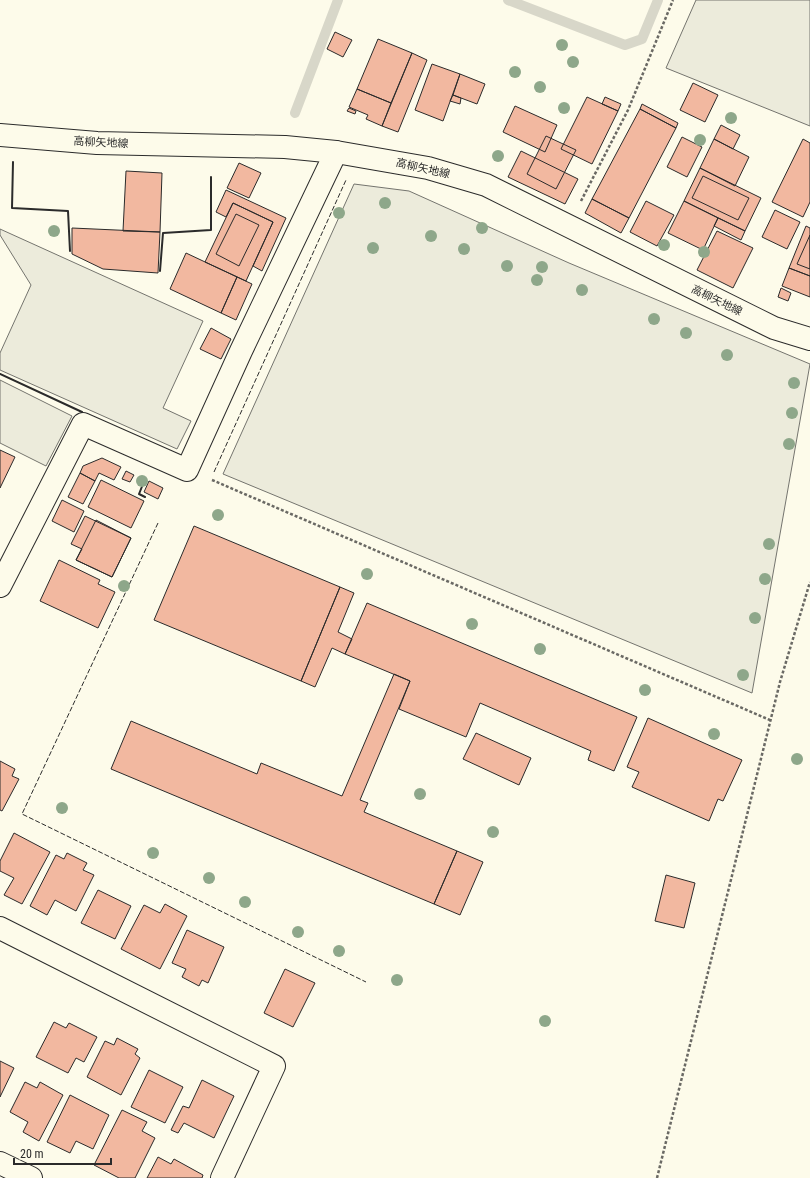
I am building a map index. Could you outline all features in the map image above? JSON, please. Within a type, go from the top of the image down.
[{"type":"street","name":"高柳矢地線","points":[[0,135],[97,143],[285,147],[336,152],[428,168],[486,185],[774,328],[810,339]]},
{"type":"street","points":[[0,586],[83,424],[187,470],[336,152]]},
{"type":"street","points":[[0,928],[274,1066],[222,1178]]},
{"type":"street","points":[[0,1163],[31,1178]]},
{"type":"path","points":[[568,226],[628,110],[673,0]]},
{"type":"path","points":[[187,470],[770,720]]},
{"type":"path","points":[[657,1178],[770,720],[810,582]]},
{"type":"shaded area","points":[[696,0],[810,0],[810,126],[666,68]]},
{"type":"shaded area","points":[[354,184],[409,191],[569,263],[810,364],[752,693],[223,474]]},
{"type":"shaded area","points":[[0,229],[203,321],[163,408],[191,421],[177,449],[0,370],[0,353],[31,285],[0,235]]},
{"type":"shaded area","points":[[0,380],[72,416],[46,466],[0,443]]},
{"type":"building","points":[[335,32],[352,40],[343,57],[327,49]]},
{"type":"building","points":[[378,39],[412,53],[391,103],[357,89]]},
{"type":"building","points":[[412,53],[427,60],[398,132],[382,126]]},
{"type":"building","points":[[432,64],[460,74],[443,121],[415,110]]},
{"type":"building","points":[[460,74],[485,84],[477,104],[453,95]]},
{"type":"building","points":[[693,83],[718,95],[705,122],[680,110]]},
{"type":"building","points":[[357,89],[391,103],[382,126],[366,119],[368,115],[349,107]]},
{"type":"building","points":[[453,95],[461,98],[460,104],[450,101]]},
{"type":"building","points":[[587,97],[618,111],[592,164],[561,149]]},
{"type":"building","points":[[605,97],[621,104],[618,111],[602,104]]},
{"type":"building","points":[[642,104],[678,123],[676,128],[640,109]]},
{"type":"building","points":[[515,106],[557,125],[545,152],[503,132]]},
{"type":"building","points":[[349,108],[356,111],[355,114],[347,111]]},
{"type":"building","points":[[640,109],[676,128],[629,218],[592,199]]},
{"type":"building","points":[[721,125],[740,135],[733,149],[714,139]]},
{"type":"building","points":[[546,136],[576,150],[556,189],[527,174]]},
{"type":"building","points":[[682,137],[702,147],[687,177],[667,167]]},
{"type":"building","points":[[714,139],[749,157],[735,186],[700,168]]},
{"type":"building","points":[[803,139],[810,143],[810,202],[803,217],[772,202]]},
{"type":"building","points":[[521,151],[578,179],[565,204],[508,177]]},
{"type":"building","points":[[239,163],[261,173],[249,198],[227,188]]},
{"type":"building","points":[[700,168],[761,198],[745,231],[684,201]]},
{"type":"building","points":[[126,171],[162,173],[160,232],[123,231]]},
{"type":"building","points":[[703,176],[749,198],[738,220],[692,198]]},
{"type":"building","points":[[226,190],[286,218],[262,271],[253,266],[273,222],[233,203],[226,217],[216,212]]},
{"type":"building","points":[[592,199],[629,218],[621,233],[585,213]]},
{"type":"building","points":[[646,201],[674,215],[657,246],[630,232]]},
{"type":"building","points":[[684,201],[718,218],[703,250],[668,233]]},
{"type":"building","points":[[233,203],[273,222],[246,281],[205,262]]},
{"type":"building","points":[[775,210],[800,222],[787,249],[762,237]]},
{"type":"building","points":[[236,214],[259,225],[239,266],[216,254]]},
{"type":"building","points":[[718,218],[745,231],[741,240],[714,226]]},
{"type":"building","points":[[806,226],[810,228],[810,276],[789,268]]},
{"type":"building","points":[[72,228],[160,232],[158,273],[103,269],[72,254]]},
{"type":"building","points":[[717,231],[753,248],[733,288],[697,270]]},
{"type":"building","points":[[810,235],[810,269],[797,264]]},
{"type":"building","points":[[186,253],[237,277],[221,313],[170,289]]},
{"type":"building","points":[[789,268],[810,276],[810,297],[782,286]]},
{"type":"building","points":[[237,277],[252,284],[236,320],[221,313]]},
{"type":"building","points":[[781,288],[791,293],[788,301],[778,297]]},
{"type":"building","points":[[211,328],[231,339],[221,359],[200,349]]},
{"type":"building","points":[[0,450],[15,457],[0,488]]},
{"type":"building","points":[[102,458],[121,467],[114,480],[99,473],[95,481],[80,473],[83,466]]},
{"type":"building","points":[[126,471],[134,475],[130,482],[122,479]]},
{"type":"building","points":[[80,473],[95,481],[83,504],[68,497]]},
{"type":"building","points":[[101,480],[144,501],[131,528],[88,507]]},
{"type":"building","points":[[149,481],[163,488],[158,499],[144,492]]},
{"type":"building","points":[[62,500],[84,511],[74,532],[52,521]]},
{"type":"building","points":[[85,516],[131,538],[112,577],[76,560],[82,549],[71,544]]},
{"type":"building","points":[[96,520],[131,538],[112,577],[76,560]]},
{"type":"building","points":[[194,526],[340,587],[301,681],[154,620]]},
{"type":"building","points":[[59,560],[100,580],[98,584],[115,592],[98,628],[40,601]]},
{"type":"building","points":[[340,587],[354,593],[338,632],[352,639],[345,654],[332,648],[315,687],[301,681]]},
{"type":"building","points":[[367,603],[637,717],[614,771],[588,760],[591,751],[480,703],[466,737],[399,709],[410,681],[345,654]]},
{"type":"building","points":[[394,674],[410,681],[360,800],[368,803],[364,812],[457,851],[434,904],[111,769],[131,721],[257,774],[261,763],[342,796]]},
{"type":"building","points":[[648,718],[742,760],[723,801],[718,799],[709,821],[632,787],[639,772],[627,767]]},
{"type":"building","points":[[476,733],[531,758],[519,785],[463,759]]},
{"type":"building","points":[[0,761],[15,769],[12,776],[19,779],[2,811],[0,810]]},
{"type":"building","points":[[14,833],[50,852],[22,904],[4,895],[14,878],[0,871],[0,861]]},
{"type":"building","points":[[457,851],[483,862],[460,915],[434,904]]},
{"type":"building","points":[[67,853],[87,863],[83,870],[94,875],[76,911],[55,900],[47,915],[30,906],[56,855],[64,859]]},
{"type":"building","points":[[666,875],[695,883],[684,928],[655,921]]},
{"type":"building","points":[[98,890],[131,906],[115,939],[81,923]]},
{"type":"building","points":[[165,904],[187,916],[160,969],[121,949],[144,905],[160,913]]},
{"type":"building","points":[[187,930],[224,947],[208,983],[202,980],[199,986],[182,977],[186,969],[172,963]]},
{"type":"building","points":[[285,969],[315,983],[293,1027],[264,1013]]},
{"type":"building","points":[[54,1022],[66,1028],[69,1023],[97,1037],[84,1062],[76,1058],[68,1073],[36,1057]]},
{"type":"building","points":[[117,1038],[138,1049],[135,1054],[140,1058],[121,1095],[87,1077],[105,1041],[114,1045]]},
{"type":"building","points":[[0,1061],[14,1068],[0,1097]]},
{"type":"building","points":[[149,1070],[183,1087],[165,1123],[131,1107]]},
{"type":"building","points":[[202,1080],[234,1096],[214,1138],[184,1123],[178,1133],[171,1130],[183,1106],[189,1108]]},
{"type":"building","points":[[25,1082],[37,1088],[40,1082],[63,1095],[39,1141],[23,1132],[28,1122],[10,1112]]},
{"type":"building","points":[[70,1095],[109,1115],[93,1149],[76,1141],[70,1153],[47,1142]]},
{"type":"building","points":[[122,1110],[147,1122],[142,1131],[155,1138],[135,1178],[119,1178],[94,1165]]},
{"type":"building","points":[[158,1157],[171,1164],[174,1159],[203,1175],[202,1178],[147,1178]]},
{"type":"waterway","points":[[295,113],[338,0]]},
{"type":"waterway","points":[[508,0],[625,45],[642,39],[658,0]]},
{"type":"fence","points":[[214,472],[346,180]]},
{"type":"fence","points":[[158,523],[22,814],[366,982]]},
{"type":"wall","points":[[13,162],[12,208],[68,211],[70,251]]},
{"type":"wall","points":[[160,271],[163,233],[211,230],[211,177]]},
{"type":"wall","points":[[0,374],[82,412]]},
{"type":"wall","points":[[145,479],[139,494],[145,497]]}]
